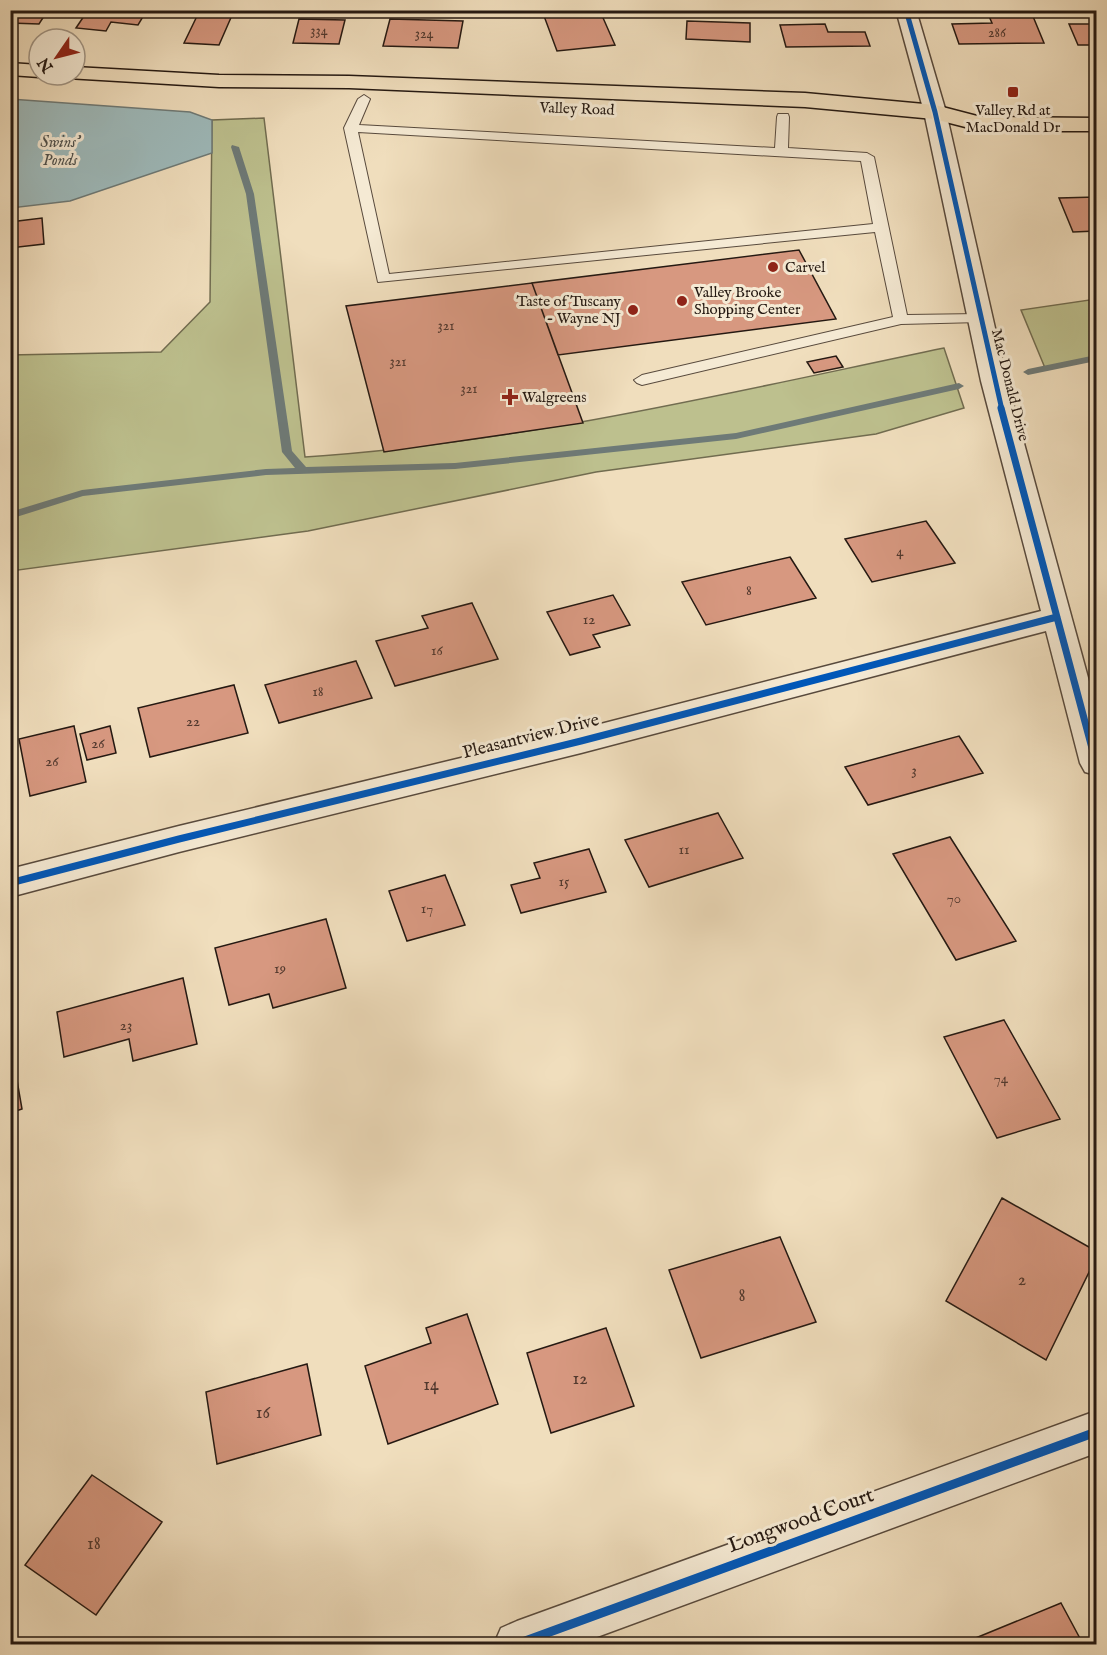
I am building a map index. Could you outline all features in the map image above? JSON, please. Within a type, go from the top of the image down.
[{"type":"main road","points":[[10,69],[27,70]]},
{"type":"main road","name":"Valley Road","points":[[87,74],[219,81],[349,82],[805,100],[935,112],[981,124],[1096,125]]},
{"type":"main road","name":"Valley Road","points":[[219,81],[364,99],[783,117],[935,112],[972,103],[1096,105]]},
{"type":"street","name":"Mac Donald Drive","points":[[906,10],[935,112],[996,389],[1096,763]]},
{"type":"street","name":"Pleasantview Drive","points":[[10,883],[190,836],[581,741],[1057,617]]},
{"type":"street","name":"Longwood Court","points":[[517,1644],[1096,1432]]},
{"type":"lane","points":[[364,99],[351,128],[383,279],[881,226]]},
{"type":"lane","points":[[781,152],[783,117]]},
{"type":"lane","points":[[351,128],[867,157],[901,320]]},
{"type":"lane","points":[[642,380],[901,320],[980,318]]},
{"type":"green space","points":[[264,118],[305,457],[386,450],[546,428],[706,398],[944,348],[964,408],[876,434],[596,472],[308,531],[11,571],[10,355],[161,352],[210,302],[212,120]]},
{"type":"green space","points":[[1096,299],[1096,358],[1045,368],[1021,310]]},
{"type":"water","name":"Swins' Ponds","points":[[10,99],[190,112],[212,120],[212,153],[70,201],[11,208]]},
{"type":"building","points":[[10,10],[48,10],[39,24],[10,23]]},
{"type":"building","points":[[88,10],[147,10],[138,25],[111,22],[106,31],[77,27]]},
{"type":"building","points":[[600,11],[615,45],[557,51],[544,16]]},
{"type":"building","points":[[199,12],[233,13],[219,45],[184,43]]},
{"type":"building","points":[[988,14],[1032,14],[1044,43],[959,44],[952,24],[992,23]]},
{"type":"building","points":[[299,19],[345,20],[339,44],[293,43]]},
{"type":"building","points":[[390,19],[463,21],[458,48],[383,46]]},
{"type":"building","points":[[687,21],[750,23],[750,42],[686,39]]},
{"type":"building","points":[[825,24],[828,32],[865,32],[870,46],[786,47],[780,25]]},
{"type":"building","points":[[1069,24],[1096,24],[1096,45],[1078,45]]},
{"type":"building","points":[[1096,197],[1096,231],[1073,232],[1059,198]]},
{"type":"building","points":[[42,218],[44,244],[10,248],[10,222]]},
{"type":"building","name":"Valley Brooke Shopping Center","points":[[799,250],[836,319],[558,355],[532,283]]},
{"type":"building","name":"Walgreens","points":[[532,283],[583,423],[384,452],[346,306]]},
{"type":"building","points":[[836,356],[843,367],[814,373],[807,362]]},
{"type":"building","points":[[926,521],[955,563],[872,582],[845,539]]},
{"type":"building","points":[[790,557],[816,598],[706,625],[682,582]]},
{"type":"building","points":[[613,595],[630,625],[593,635],[600,647],[570,655],[547,612]]},
{"type":"building","points":[[472,603],[498,659],[395,686],[376,641],[428,628],[422,616]]},
{"type":"building","points":[[356,661],[372,698],[279,723],[265,685]]},
{"type":"building","points":[[234,685],[248,733],[150,757],[138,708]]},
{"type":"building","points":[[74,726],[86,782],[30,796],[19,739]]},
{"type":"building","points":[[110,726],[116,753],[87,760],[80,734]]},
{"type":"building","points":[[959,736],[983,773],[868,805],[845,767]]},
{"type":"building","points":[[718,813],[743,858],[649,887],[625,840]]},
{"type":"building","points":[[950,837],[1016,941],[956,960],[893,854]]},
{"type":"building","points":[[589,849],[606,892],[521,913],[511,885],[540,878],[534,863]]},
{"type":"building","points":[[445,875],[465,925],[407,941],[389,891]]},
{"type":"building","points":[[326,919],[346,988],[273,1008],[269,994],[229,1005],[215,948]]},
{"type":"building","points":[[183,978],[197,1044],[133,1061],[129,1039],[64,1057],[57,1012]]},
{"type":"building","points":[[1004,1020],[1060,1119],[997,1138],[944,1037]]},
{"type":"building","points":[[10,1040],[22,1109],[10,1113]]},
{"type":"building","points":[[1002,1198],[1096,1251],[1096,1258],[1046,1360],[946,1301]]},
{"type":"building","points":[[780,1237],[816,1322],[701,1358],[669,1270]]},
{"type":"building","points":[[467,1314],[498,1404],[388,1444],[365,1366],[431,1343],[426,1328]]},
{"type":"building","points":[[606,1328],[634,1406],[551,1433],[527,1353]]},
{"type":"building","points":[[307,1364],[321,1435],[217,1464],[206,1392]]},
{"type":"building","points":[[92,1475],[162,1522],[96,1615],[25,1565]]},
{"type":"building","points":[[1061,1603],[1083,1644],[961,1644]]},
{"type":"waterway","points":[[235,147],[250,194],[287,452],[303,471]]},
{"type":"waterway","points":[[1028,372],[1096,358]]},
{"type":"waterway","points":[[303,471],[455,466],[736,436],[959,386]]},
{"type":"waterway","points":[[10,516],[82,493],[266,472],[303,471]]},
{"type":"cycle path","points":[[906,10],[935,112],[994,381],[1096,763]]},
{"type":"cycle path","points":[[10,883],[179,839],[581,741],[1057,617]]},
{"type":"cycle path","points":[[517,1644],[1096,1432]]},
{"type":"place","name":"Valley Rd at MacDonald Dr","points":[[1013,92]]},
{"type":"place","name":"Carvel","points":[[773,267]]},
{"type":"place","name":"Valley Brooke Shopping Center","points":[[682,301]]},
{"type":"place","name":"Taste of Tuscany - Wayne NJ","points":[[633,310]]},
{"type":"place","name":"Walgreens","points":[[510,397]]}]
